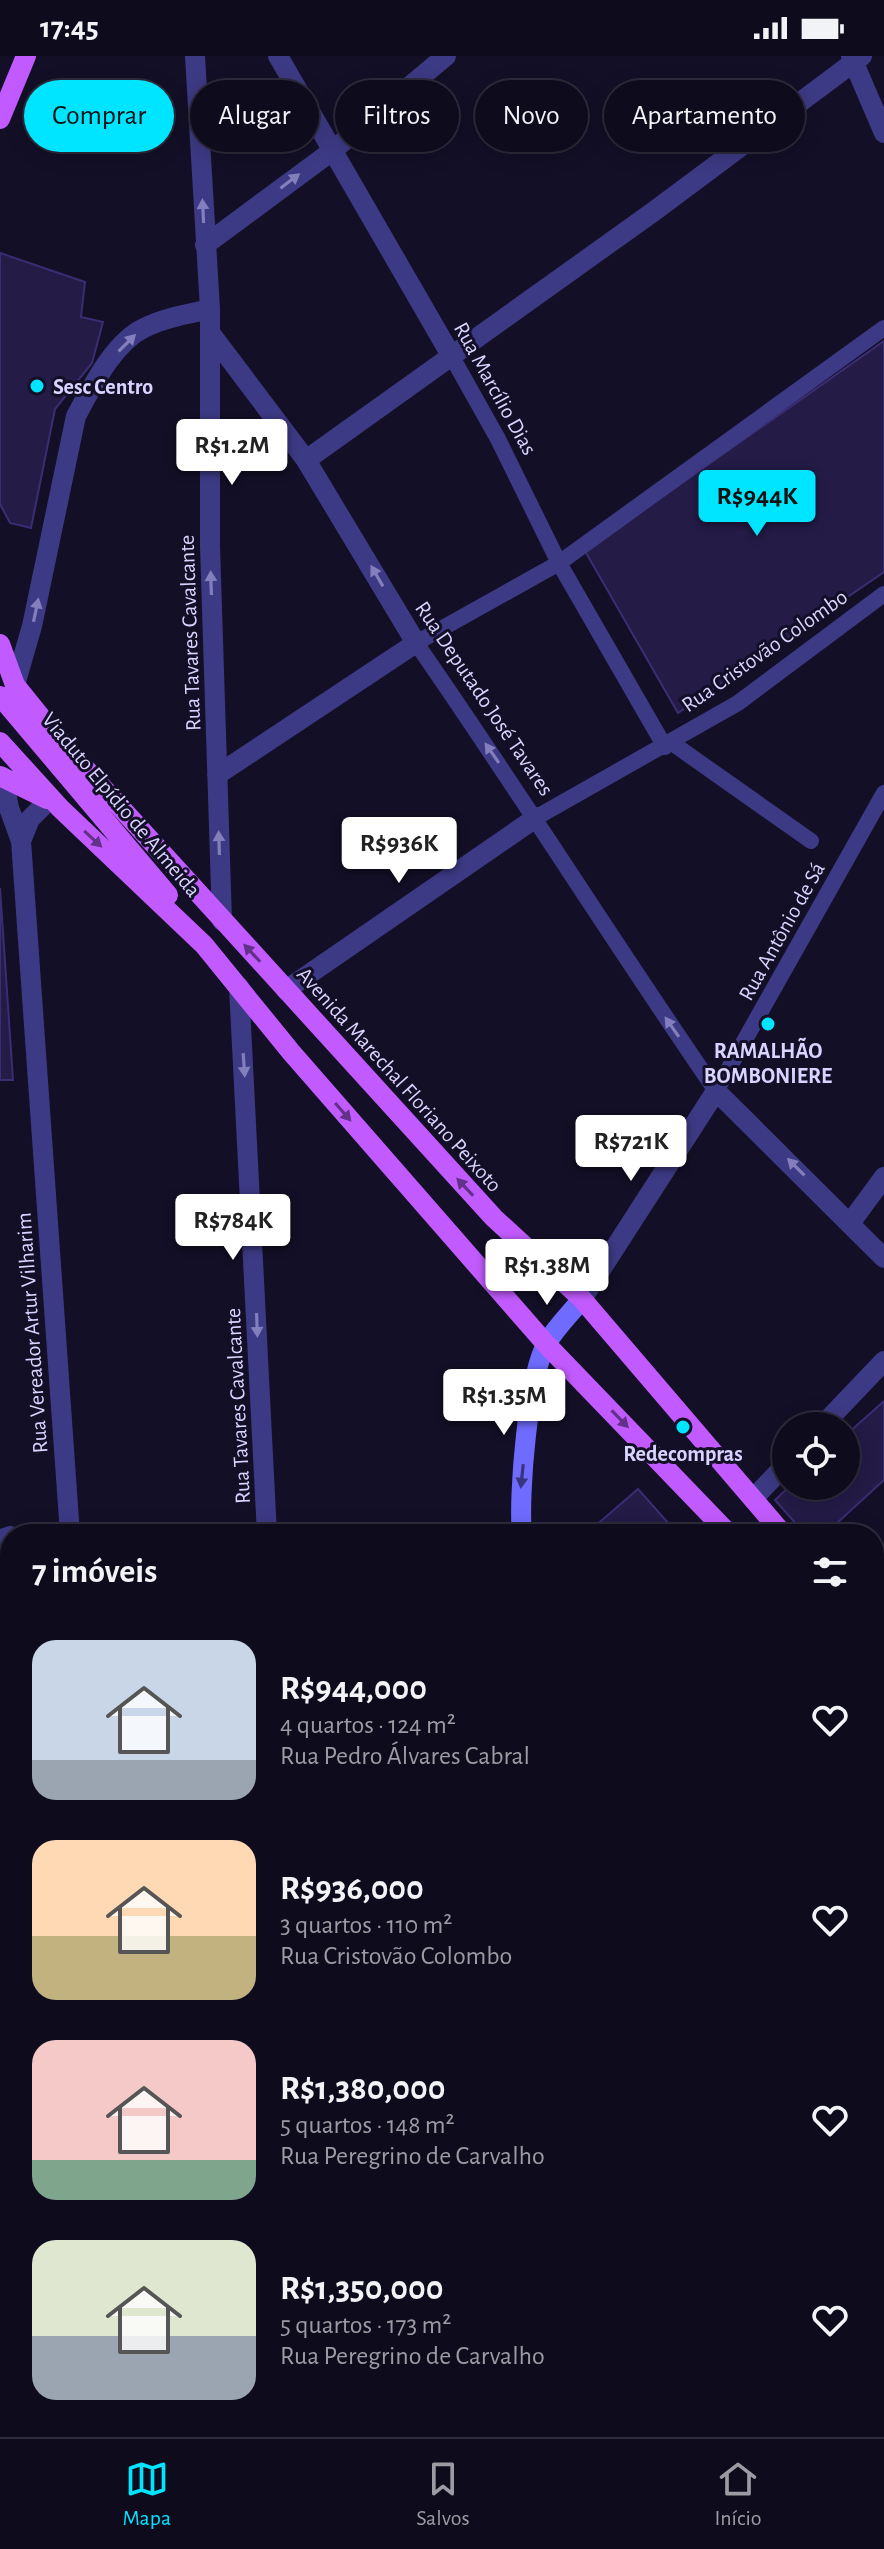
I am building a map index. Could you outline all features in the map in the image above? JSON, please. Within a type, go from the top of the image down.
[{"type":"main road","points":[[0,119],[14,78],[26,56]]},
{"type":"main road","points":[[0,94],[14,78]]},
{"type":"main road","name":"Avenida Marechal Floriano Peixoto","points":[[0,644],[7,691],[61,742],[494,1218],[582,1299],[774,1524]]},
{"type":"main road","name":"Viaduto Elpídio de Almeida","points":[[7,691],[142,861],[204,945]]},
{"type":"main road","points":[[0,742],[53,802],[204,945],[291,1052],[546,1344],[719,1524]]},
{"type":"main road","points":[[2,776],[53,802]]},
{"type":"main road","points":[[521,1524],[519,1508],[525,1445],[546,1344],[582,1299]]},
{"type":"street","name":"Rua Tavares Cavalcante","points":[[195,56],[211,334],[210,546],[222,921]]},
{"type":"street","name":"Rua Marcílio Dias","points":[[278,56],[498,439],[559,563],[668,745]]},
{"type":"street","points":[[205,245],[332,151],[446,56]]},
{"type":"street","points":[[306,460],[452,357],[856,58],[884,133]]},
{"type":"street","points":[[7,691],[32,626],[76,416],[93,385],[119,350],[141,329],[210,309]]},
{"type":"street","points":[[217,775],[416,643],[559,563],[884,328]]},
{"type":"street","name":"Rua Deputado José Tavares","points":[[211,334],[306,460],[416,643],[537,817],[619,950],[716,1091]]},
{"type":"street","name":"Rua Cristovão Colombo","points":[[286,990],[537,817],[738,703],[884,594]]},
{"type":"street","name":"Rua Cristovão Colombo","points":[[668,745],[811,841]]},
{"type":"street","name":"Rua Vereador Artur Vilharim","points":[[2,776],[21,841],[69,1524]]},
{"type":"street","name":"Rua Antônio de Sá","points":[[716,1091],[884,793]]},
{"type":"street","points":[[21,841],[30,819],[53,802]]},
{"type":"street","name":"Rua Tavares Cavalcante","points":[[239,987],[266,1524]]},
{"type":"street","points":[[582,1299],[716,1091],[884,1258]]},
{"type":"street","points":[[851,1222],[884,1177]]},
{"type":"street","points":[[835,1412],[884,1361]]},
{"type":"street","points":[[753,1499],[772,1479]]},
{"type":"building","name":"Sesc Centro","points":[[0,253],[85,282],[81,317],[103,322],[92,363],[55,409],[31,528],[10,523],[0,504]]},
{"type":"building","points":[[884,341],[884,572],[678,713],[585,551]]},
{"type":"building","points":[[0,888],[13,1080],[0,1080]]},
{"type":"building","points":[[884,1401],[884,1480],[836,1524],[796,1524],[775,1500],[860,1500],[860,1422]]},
{"type":"building","points":[[638,1489],[669,1524],[598,1524]]},
{"type":"place","name":"Sesc Centro","points":[[37,386]]},
{"type":"place","name":"RAMALHÃO BOMBONIERE","points":[[768,1024]]},
{"type":"place","name":"Redecompras","points":[[683,1427]]}]
